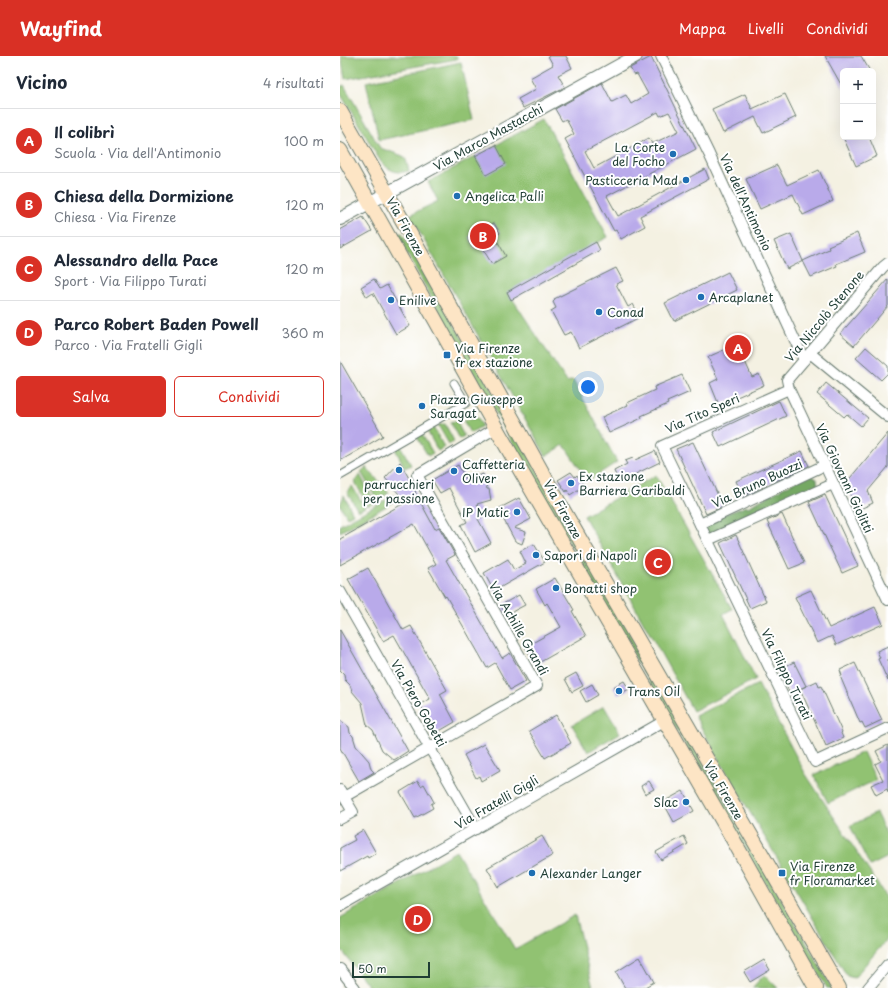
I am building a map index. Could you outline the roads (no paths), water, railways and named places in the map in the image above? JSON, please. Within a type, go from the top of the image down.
[{"type":"main road","name":"Via Firenze","points":[[340,111],[388,193],[563,510],[839,988]]},
{"type":"main road","name":"Via Firenze","points":[[340,150],[496,428],[730,834],[816,988]]},
{"type":"street","name":"Via Marco Mastacchi","points":[[340,220],[636,56]]},
{"type":"street","name":"Via dell'Antimonio","points":[[661,56],[807,356]]},
{"type":"street","name":"Via Niccolò Stenone","points":[[789,389],[787,380],[888,263]]},
{"type":"street","points":[[807,356],[888,417]]},
{"type":"street","points":[[340,476],[466,403],[454,383]]},
{"type":"street","name":"Via Giovanni Giolitti","points":[[789,389],[833,484],[887,593]]},
{"type":"street","name":"Via Tito Speri","points":[[700,524],[662,446],[789,389]]},
{"type":"street","name":"Via Achille Grandi","points":[[429,747],[537,686],[417,475],[496,428]]},
{"type":"street","name":"Via Bruno Buozzi","points":[[700,524],[825,465]]},
{"type":"street","points":[[708,540],[833,484]]},
{"type":"street","name":"Via Filippo Turati","points":[[700,524],[815,762],[888,728]]},
{"type":"street","name":"Via Piero Gobetti","points":[[340,591],[476,829]]},
{"type":"street","name":"Via Fratelli Gigli","points":[[340,906],[664,721]]},
{"type":"street","points":[[340,819],[353,812],[342,794],[429,747]]},
{"type":"street","points":[[868,988],[888,964]]},
{"type":"street","points":[[340,969],[355,988]]},
{"type":"place","name":"La Corte del Focho","points":[[673,154]]},
{"type":"place","name":"Pasticceria Mad","points":[[686,180]]},
{"type":"place","name":"Angelica Palli","points":[[457,196]]},
{"type":"place","name":"Chiesa della Dormizione","points":[[483,236]]},
{"type":"place","name":"Arcaplanet","points":[[701,297]]},
{"type":"place","name":"Enilive","points":[[391,300]]},
{"type":"place","name":"Conad","points":[[599,312]]},
{"type":"place","name":"Il colibrì","points":[[738,348]]},
{"type":"place","name":"Via Firenze fr ex stazione","points":[[447,355]]},
{"type":"place","name":"Piazza Giuseppe Saragat","points":[[422,406]]},
{"type":"place","name":"parrucchieri per passione","points":[[399,470]]},
{"type":"place","name":"Caffetteria Oliver","points":[[454,471]]},
{"type":"place","name":"Ex stazione Barriera Garibaldi","points":[[571,483]]},
{"type":"place","name":"IP Matic","points":[[517,512]]},
{"type":"place","name":"Sapori di Napoli","points":[[536,555]]},
{"type":"place","name":"Alessandro della Pace","points":[[658,562]]},
{"type":"place","name":"Bonatti shop","points":[[556,588]]},
{"type":"place","name":"Trans Oil","points":[[619,691]]},
{"type":"place","name":"Slac","points":[[686,802]]},
{"type":"place","name":"Alexander Langer","points":[[532,873]]},
{"type":"place","name":"Via Firenze fr Floramarket","points":[[782,873]]},
{"type":"place","name":"Parco Robert Baden Powell","points":[[418,919]]}]
